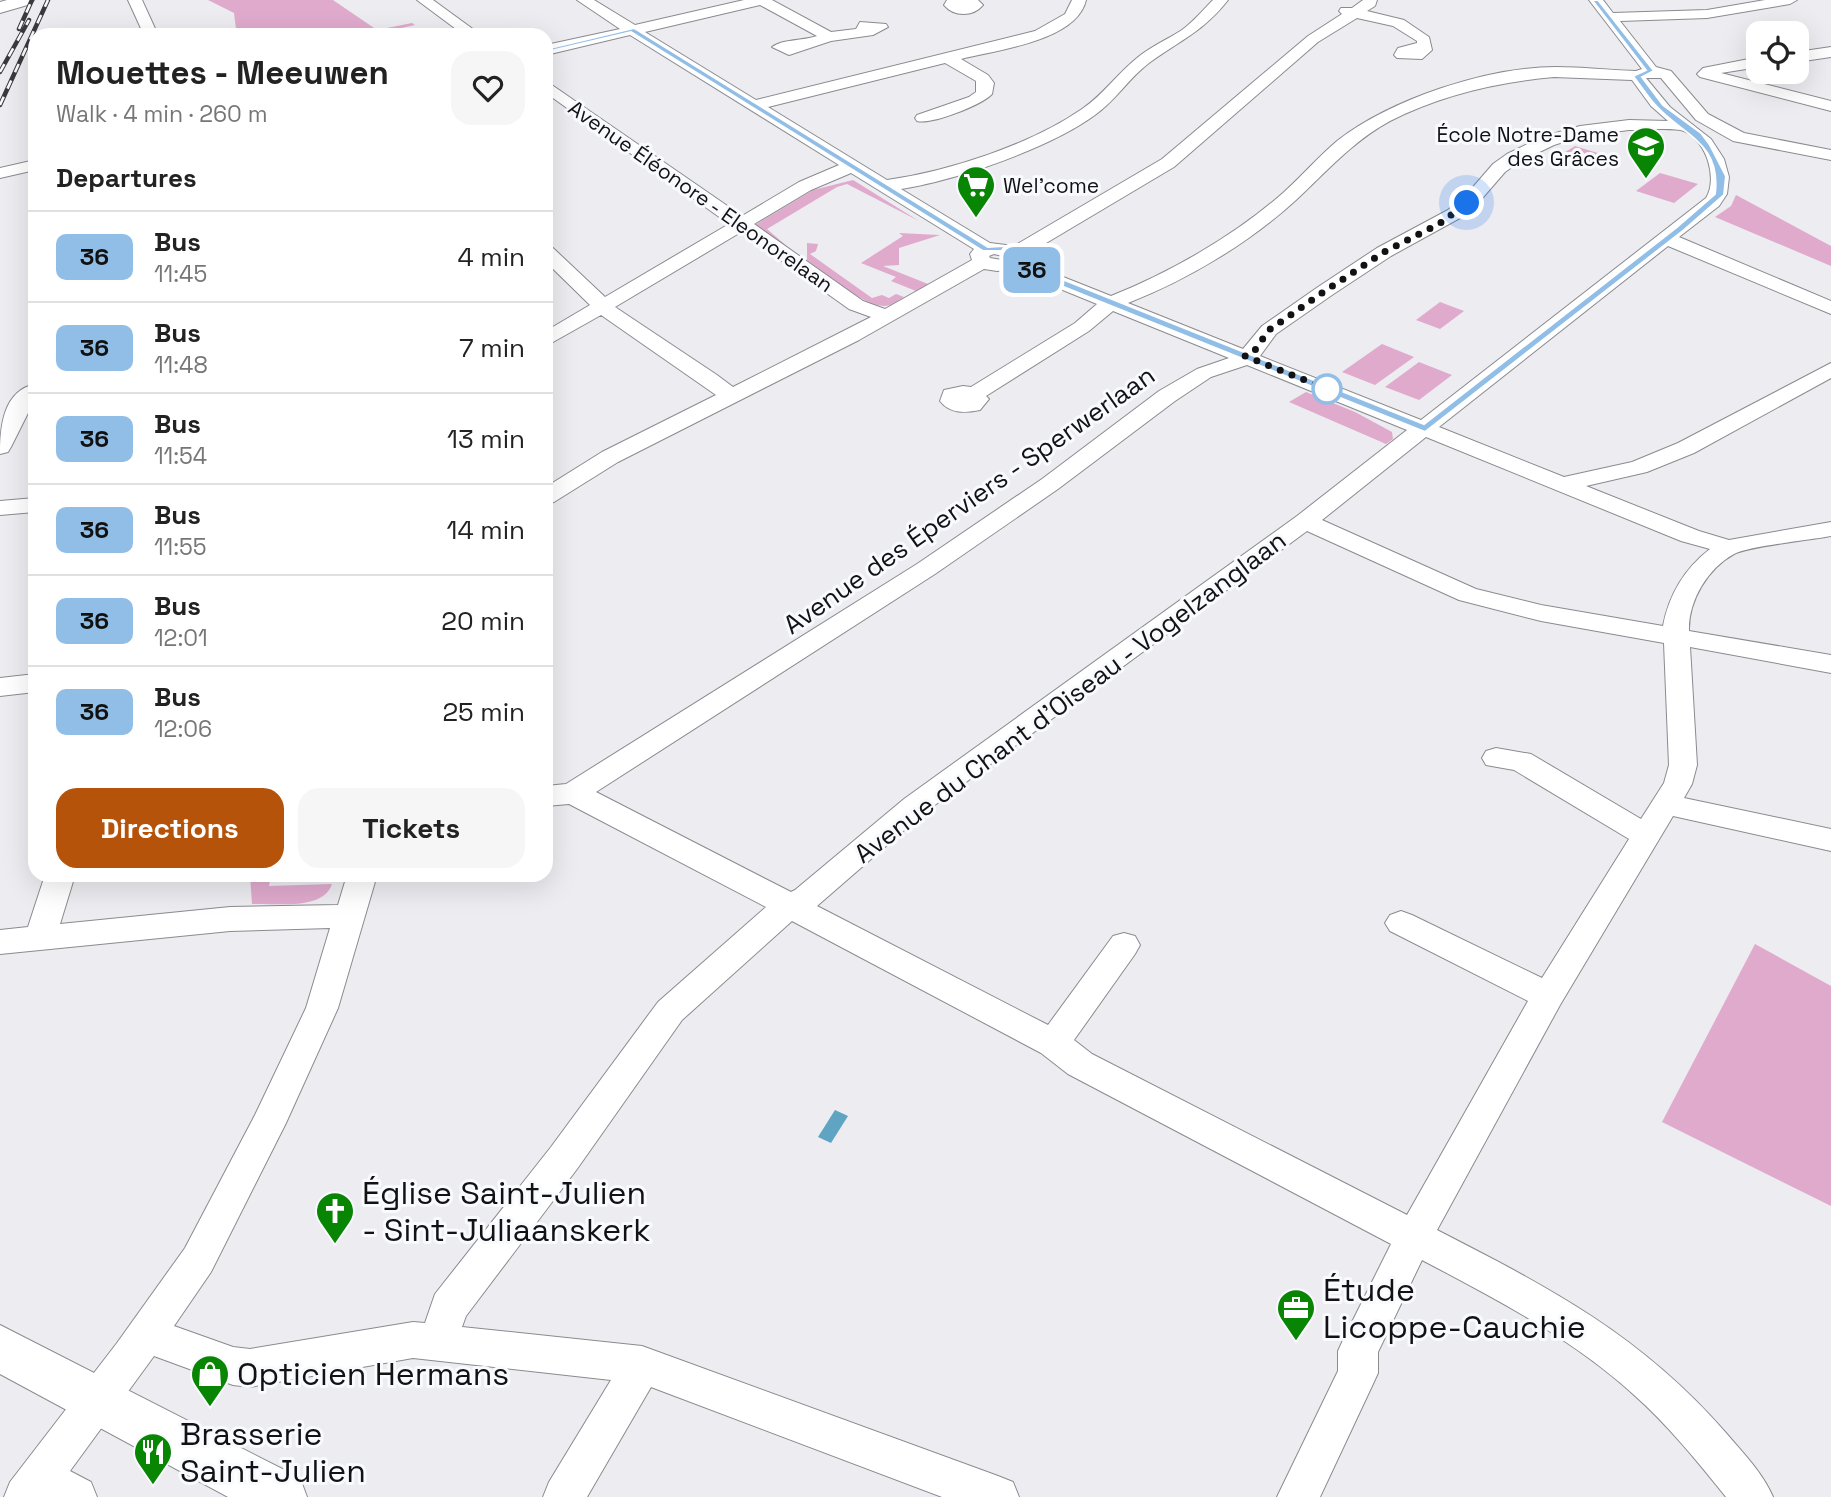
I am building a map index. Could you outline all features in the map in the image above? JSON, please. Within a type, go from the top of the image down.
[{"type":"main road","points":[[3,1355],[116,1410],[281,1497]]},
{"type":"street","points":[[135,0],[147,28]]},
{"type":"street","points":[[424,0],[464,28]]},
{"type":"street","points":[[583,0],[999,257],[1564,484],[1690,536],[1719,554]]},
{"type":"street","points":[[553,48],[763,0],[829,37]]},
{"type":"street","points":[[756,107],[1058,27],[1072,15],[1079,5],[1079,0]]},
{"type":"street","points":[[890,190],[1015,150],[1061,129],[1104,99],[1142,61],[1190,31],[1221,0]]},
{"type":"street","points":[[553,504],[616,459],[872,329],[1185,150],[1312,39],[1353,8],[1370,3],[1370,0]]},
{"type":"street","points":[[1603,9],[1671,15],[1742,10],[1790,0]]},
{"type":"street","points":[[1353,8],[1409,28],[1423,37],[1424,46]]},
{"type":"street","points":[[1603,9],[1675,73],[1698,135],[1707,146],[1732,143],[1739,138]]},
{"type":"street","points":[[802,45],[862,31]]},
{"type":"street","points":[[1809,55],[1831,52]]},
{"type":"street","points":[[923,118],[975,100],[984,94],[986,83],[982,78],[948,58]]},
{"type":"street","points":[[974,394],[1082,327],[1112,302],[1151,287],[1235,238],[1272,211],[1343,145],[1384,118],[1441,95],[1503,77],[1554,72],[1675,73],[1746,64]]},
{"type":"street","points":[[1675,73],[1831,106]]},
{"type":"street","points":[[1675,73],[1667,112],[1705,120],[1739,138],[1831,155]]},
{"type":"street","name":"Avenue Éléonore - Eleonorelaan","points":[[553,91],[856,305],[872,329]]},
{"type":"street","name":"Avenue des Éperviers - Sperwerlaan","points":[[560,794],[765,673],[1050,484],[1167,396],[1204,373],[1255,350],[1269,330],[1325,291],[1384,252],[1454,214],[1473,198],[1499,168],[1513,158],[1548,141],[1580,131],[1691,119]]},
{"type":"street","name":"Avenue du Chant d'Oiseau - Vogelzanglaan","points":[[438,1343],[449,1307],[564,1158],[670,1011],[774,917],[792,907],[914,806],[1305,521],[1667,239],[1719,195],[1721,176],[1707,146]]},
{"type":"street","points":[[1,173],[28,167]]},
{"type":"street","points":[[553,336],[817,181],[858,170]]},
{"type":"street","points":[[1667,239],[1831,308]]},
{"type":"street","points":[[553,258],[589,290],[590,296],[634,330],[710,379],[744,395]]},
{"type":"street","points":[[1082,327],[1101,323],[1131,310],[1140,304],[1151,287]]},
{"type":"street","name":"Avenue des Éperviers - Sperwerlaan","points":[[1204,373],[1217,353],[1225,348]]},
{"type":"street","points":[[1564,484],[1639,467],[1686,448],[1831,369]]},
{"type":"street","points":[[0,447],[28,394]]},
{"type":"street","points":[[0,508],[28,506]]},
{"type":"street","points":[[1305,521],[1468,595],[1541,613],[1831,664]]},
{"type":"street","points":[[1298,1497],[1358,1373],[1358,1351],[1414,1237],[1548,996],[1678,784],[1683,765],[1677,637],[1679,609],[1688,587],[1719,554],[1831,529]]},
{"type":"street","points":[[0,687],[28,685]]},
{"type":"street","points":[[1496,758],[1521,761],[1645,835]]},
{"type":"street","points":[[560,794],[792,907],[1053,1043],[1080,1064],[1535,1300],[1599,1341],[1663,1394],[1713,1448],[1752,1497]]},
{"type":"street","points":[[1666,804],[1831,838]]},
{"type":"street","points":[[40,938],[58,882]]},
{"type":"street","points":[[32,1487],[116,1410],[146,1335],[198,1260],[268,1123],[322,1008],[360,882]]},
{"type":"street","points":[[0,942],[230,919],[351,916]]},
{"type":"street","points":[[1401,923],[1548,996]]},
{"type":"street","points":[[1053,1043],[1124,945]]},
{"type":"street","points":[[146,1335],[233,1366],[250,1368],[414,1340],[642,1365],[998,1497]]},
{"type":"street","points":[[564,1497],[642,1365]]},
{"type":"street","points":[[32,1487],[76,1497]]},
{"type":"shaded area","points":[[208,0],[333,0],[374,28],[236,28],[234,13]]},
{"type":"shaded area","points":[[412,23],[415,25],[401,28],[387,28]]},
{"type":"shaded area","points":[[1575,146],[1614,158],[1602,166],[1562,154]]},
{"type":"shaded area","points":[[1660,173],[1698,184],[1674,203],[1636,191]]},
{"type":"shaded area","points":[[853,180],[919,221],[847,184],[837,187],[767,229],[789,248],[755,225],[813,190]]},
{"type":"shaded area","points":[[1736,195],[1831,246],[1831,266],[1715,217],[1731,206]]},
{"type":"shaded area","points":[[899,233],[940,235],[899,248],[899,265],[883,266],[928,284],[916,291],[891,281],[896,277],[861,263],[903,236]]},
{"type":"shaded area","points":[[807,243],[818,244],[816,251],[810,254],[872,298],[882,295],[889,298],[896,294],[904,297],[884,306],[875,305],[855,295],[807,260]]},
{"type":"shaded area","points":[[1440,302],[1464,311],[1440,329],[1416,320]]},
{"type":"shaded area","points":[[1382,344],[1414,357],[1375,385],[1342,372]]},
{"type":"shaded area","points":[[1419,362],[1452,375],[1419,400],[1385,387]]},
{"type":"shaded area","points":[[1306,392],[1355,412],[1392,432],[1393,439],[1386,444],[1289,402]]},
{"type":"shaded area","points":[[250,882],[270,882],[269,886],[332,884],[327,893],[309,902],[252,904]]},
{"type":"shaded area","points":[[1755,944],[1831,986],[1831,1206],[1662,1122]]},
{"type":"water","points":[[835,1110],[848,1116],[831,1143],[818,1137]]},
{"type":"railway","points":[[19,29],[32,0]]},
{"type":"railway","points":[[35,28],[48,0]]},
{"type":"railway","points":[[0,72],[29,20]]},
{"type":"railway","points":[[0,105],[28,44]]},
{"type":"bus line","name":"36","points":[[553,48],[632,30],[986,249],[1003,248],[1015,253],[1017,260],[1013,263],[1425,429],[1681,229],[1719,195],[1721,176],[1707,146],[1698,135],[1660,106],[1637,76],[1651,71],[1596,0]]},
{"type":"place","name":"École Notre-Dame des Grâces","points":[[1646,180]]},
{"type":"place","name":"Wel'come","points":[[976,219]]},
{"type":"place","name":"Église Saint-Julien - Sint-Juliaanskerk","points":[[335,1245]]},
{"type":"place","name":"Étude Licoppe-Cauchie","points":[[1296,1342]]},
{"type":"place","name":"Opticien Hermans","points":[[210,1408]]},
{"type":"place","name":"Brasserie Saint-Julien","points":[[153,1486]]},
{"type":"route","points":[[1327,389],[1245,356],[1255,350],[1269,330],[1325,291],[1384,252],[1439,224],[1467,203]]}]
